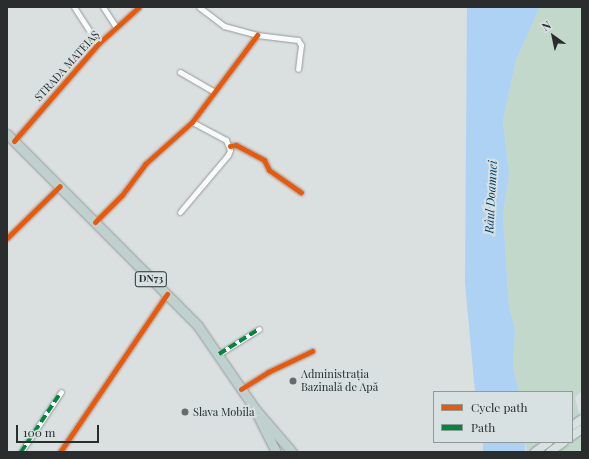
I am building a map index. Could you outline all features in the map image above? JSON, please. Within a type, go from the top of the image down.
[{"type":"highway","name":"DN73","points":[[7,134],[198,326],[219,354],[255,409]]},
{"type":"highway","points":[[255,409],[276,452]]},
{"type":"highway","points":[[255,409],[292,452]]},
{"type":"main road","points":[[573,425],[582,419]]},
{"type":"main road","points":[[573,435],[582,429]]},
{"type":"main road","points":[[536,452],[548,443]]},
{"type":"main road","points":[[550,452],[563,443]]},
{"type":"street","name":"STRADA MATEIAȘ","points":[[74,7],[98,44]]},
{"type":"street","points":[[103,7],[116,27]]},
{"type":"street","name":"STRADA MATEIAȘ","points":[[14,141],[98,44],[139,7]]},
{"type":"street","points":[[199,7],[224,26],[257,35],[299,41],[301,46],[298,69]]},
{"type":"street","points":[[95,222],[122,195],[145,164],[192,122],[257,35]]},
{"type":"street","points":[[180,72],[214,92]]},
{"type":"street","points":[[180,212],[228,155],[230,146],[226,140],[192,122]]},
{"type":"street","points":[[230,146],[236,145],[264,160],[269,170],[301,192]]},
{"type":"street","points":[[7,238],[60,186]]},
{"type":"street","points":[[60,452],[167,294]]},
{"type":"street","points":[[219,354],[259,329]]},
{"type":"street","points":[[241,389],[268,372],[312,351]]},
{"type":"street","points":[[21,452],[61,392]]},
{"type":"green space","points":[[540,7],[582,7],[582,391],[575,397],[582,426],[582,452],[527,452],[525,443],[573,443],[573,391],[519,391],[513,367],[515,329],[509,306],[503,215],[509,174],[503,121],[516,60]]},
{"type":"water","name":"Râul Doamnei","points":[[467,7],[540,7],[516,60],[503,121],[509,174],[503,215],[509,306],[515,329],[513,367],[519,391],[475,391],[465,283]]},
{"type":"water","points":[[483,443],[525,443],[525,452],[483,452]]},
{"type":"marked path","points":[[219,354],[259,329]]},
{"type":"marked path","points":[[21,452],[61,392]]},
{"type":"cycle path","points":[[14,141],[98,44],[139,7]]},
{"type":"cycle path","points":[[95,222],[122,195],[145,164],[192,122],[257,35]]},
{"type":"cycle path","points":[[230,146],[236,145],[264,160],[269,170],[301,192]]},
{"type":"cycle path","points":[[7,238],[60,186]]},
{"type":"cycle path","points":[[60,452],[167,294]]},
{"type":"cycle path","points":[[241,389],[268,372],[312,351]]},
{"type":"place","name":"Administrația Bazinală de Apă","points":[[293,381]]},
{"type":"place","name":"Slava Mobila","points":[[185,412]]}]
